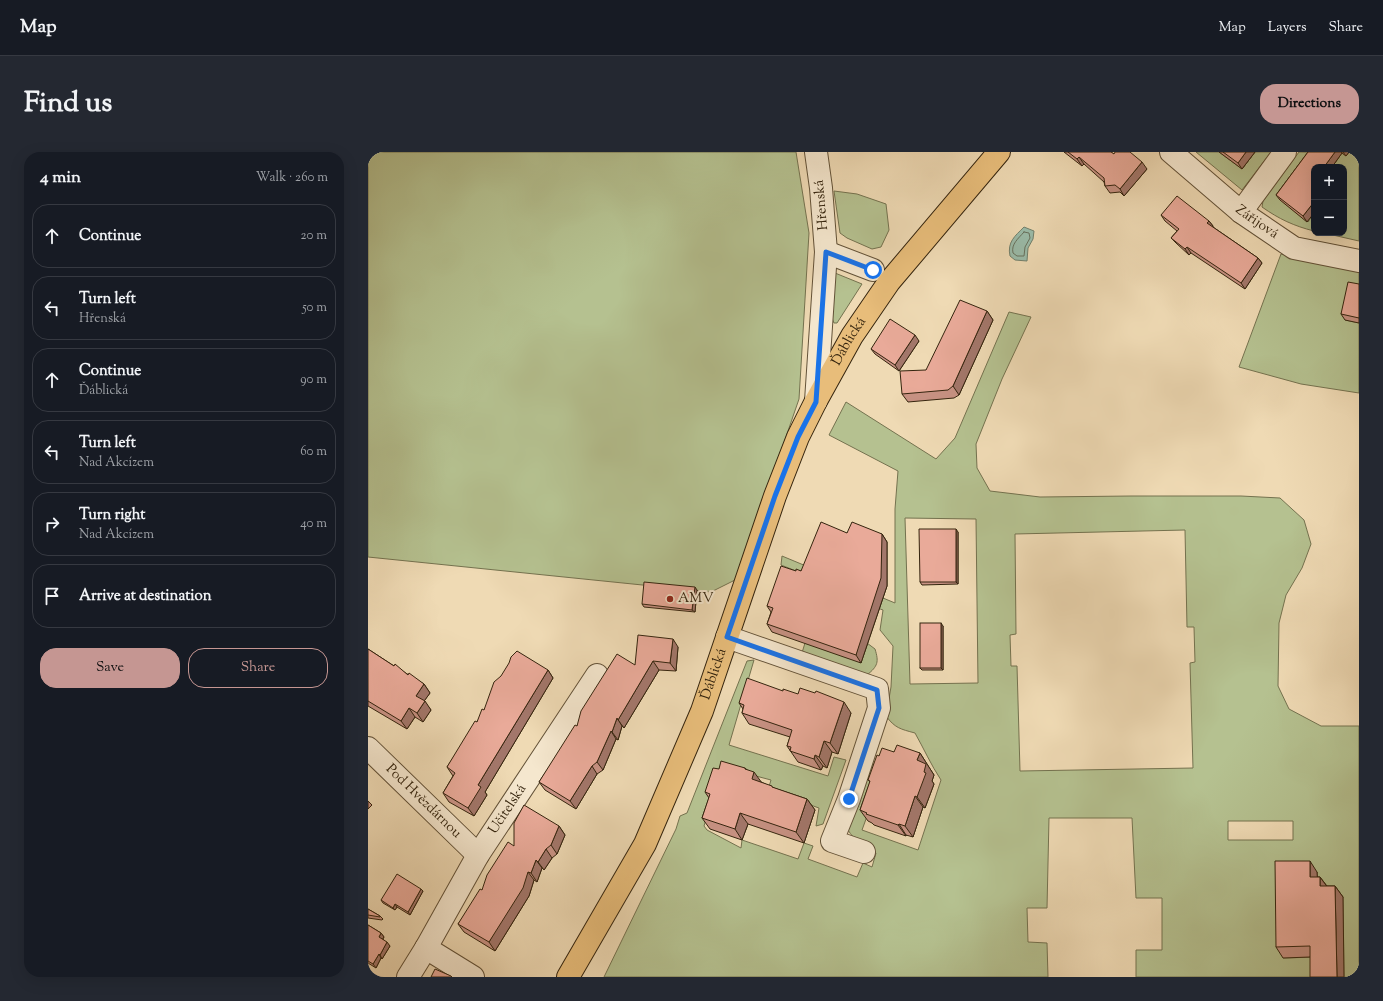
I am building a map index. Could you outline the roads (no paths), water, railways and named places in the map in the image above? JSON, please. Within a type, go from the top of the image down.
[{"type":"main road","name":"Ďáblická","points":[[568,977],[646,844],[702,711],[775,496],[798,437],[816,402],[852,336],[889,282],[999,152]]},
{"type":"street","name":"Hřenská","points":[[816,152],[821,188],[826,252],[816,402]]},
{"type":"street","name":"Zářijová","points":[[1171,152],[1241,212],[1294,248],[1359,261]]},
{"type":"street","points":[[1241,212],[1285,152]]},
{"type":"street","points":[[826,252],[873,270]]},
{"type":"street","points":[[727,637],[877,690],[879,708],[849,799],[832,841],[864,852]]},
{"type":"street","name":"Učitelská","points":[[408,977],[478,855],[597,676]]},
{"type":"street","name":"Pod Hvězdárnou","points":[[368,748],[478,855]]},
{"type":"street","points":[[426,948],[474,977]]},
{"type":"water","points":[[1024,227],[1034,231],[1033,239],[1028,248],[1027,261],[1015,260],[1010,256],[1009,251],[1011,243]]},
{"type":"place","name":"AMV","points":[[670,599]]}]
